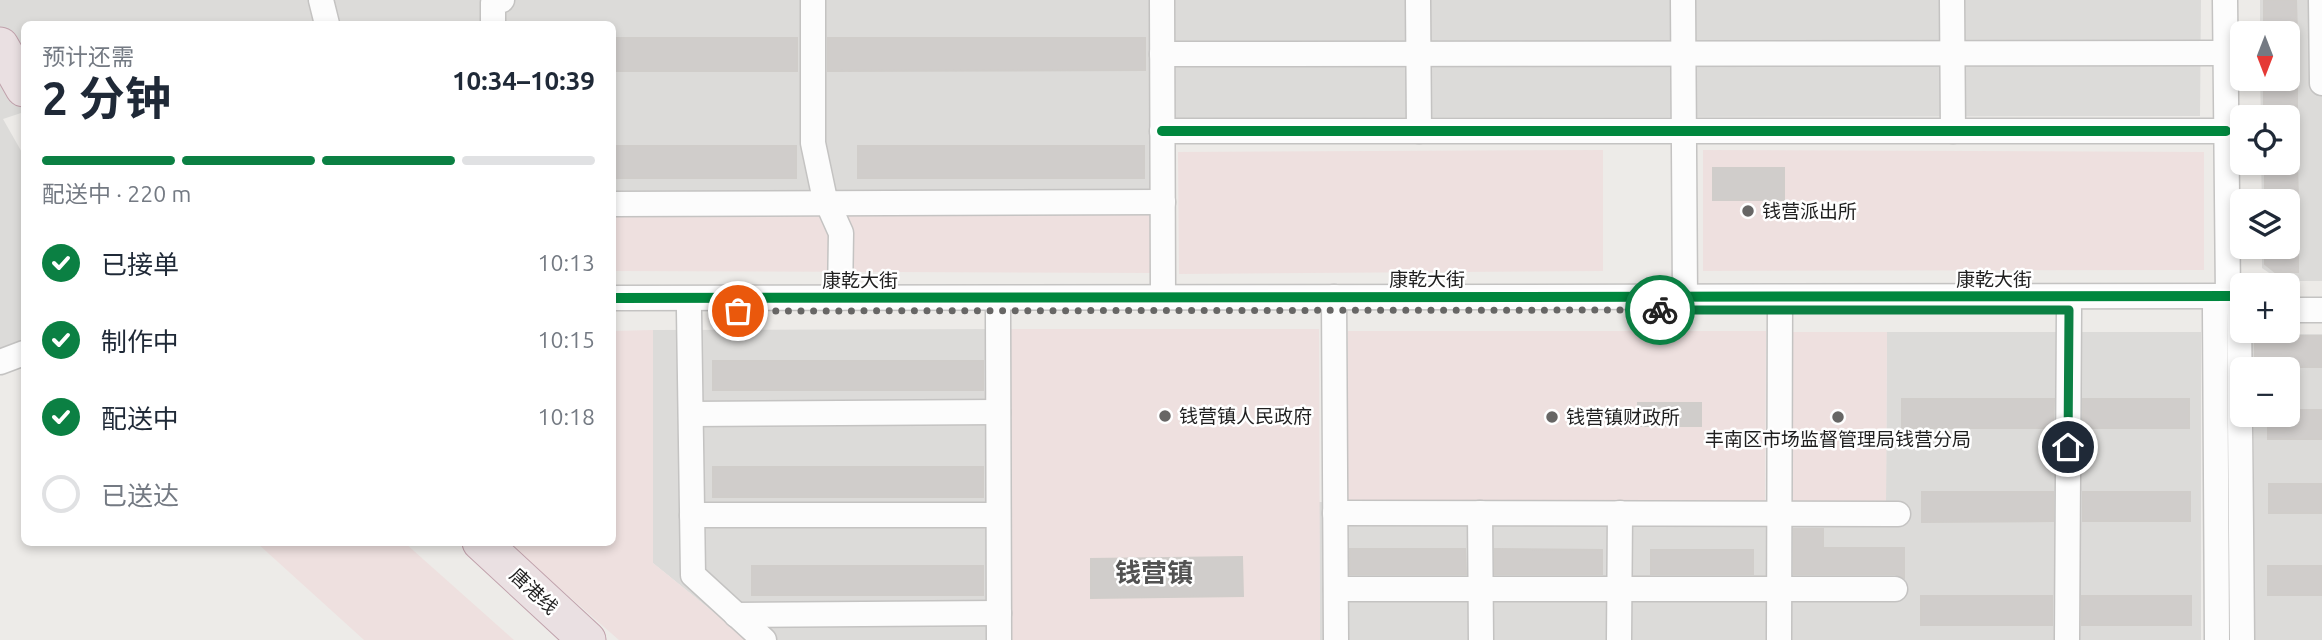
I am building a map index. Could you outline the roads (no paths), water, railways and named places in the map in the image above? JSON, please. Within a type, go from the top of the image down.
[{"type":"highway","points":[[0,46],[21,83]]},
{"type":"highway","name":"唐港线","points":[[458,546],[558,640]]},
{"type":"highway","name":"唐港线","points":[[485,546],[587,640]]},
{"type":"street","points":[[321,0],[326,21]]},
{"type":"street","points":[[493,21],[493,3],[502,0]]},
{"type":"street","points":[[813,0],[813,143],[817,170],[841,233],[840,298]]},
{"type":"street","points":[[1162,0],[1163,297]]},
{"type":"street","points":[[1418,0],[1419,131]]},
{"type":"street","points":[[1683,0],[1685,297]]},
{"type":"street","points":[[1952,0],[1952,131]]},
{"type":"street","points":[[2225,0],[2226,131],[2232,273]]},
{"type":"street","points":[[2321,0],[2322,83]]},
{"type":"street","points":[[1162,54],[2226,52]]},
{"type":"street","points":[[1162,131],[2226,131]]},
{"type":"street","points":[[616,204],[1163,202]]},
{"type":"street","points":[[2300,296],[2322,296]]},
{"type":"street","name":"康乾大街","points":[[616,298],[1163,297],[1334,304],[2230,304]]},
{"type":"street","name":"康乾大街","points":[[616,311],[998,311],[1685,297],[1780,303],[2069,310],[2230,304]]},
{"type":"street","points":[[1779,640],[1780,303]]},
{"type":"street","points":[[1334,304],[1336,640]]},
{"type":"street","points":[[2067,640],[2069,310]]},
{"type":"street","points":[[2300,310],[2322,310]]},
{"type":"street","points":[[690,311],[693,575],[764,640]]},
{"type":"street","points":[[998,311],[999,640]]},
{"type":"street","points":[[2217,640],[2231,343]]},
{"type":"street","points":[[2234,343],[2242,640]]},
{"type":"street","points":[[0,362],[21,354]]},
{"type":"street","points":[[691,414],[998,412]]},
{"type":"street","points":[[1335,513],[1898,514]]},
{"type":"street","points":[[1480,513],[1481,640]]},
{"type":"street","points":[[1619,640],[1620,513]]},
{"type":"street","points":[[692,514],[998,515]]},
{"type":"street","points":[[1336,589],[1895,589]]},
{"type":"street","points":[[737,615],[999,613]]},
{"type":"place","name":"钱营派出所","points":[[1748,211]]},
{"type":"place","name":"钱营镇人民政府","points":[[1165,416]]},
{"type":"place","name":"钱营镇财政所","points":[[1552,417]]},
{"type":"place","name":"丰南区市场监督管理局钱营分局","points":[[1838,417]]},
{"type":"district","name":"钱营镇","points":[[1154,572]]}]
